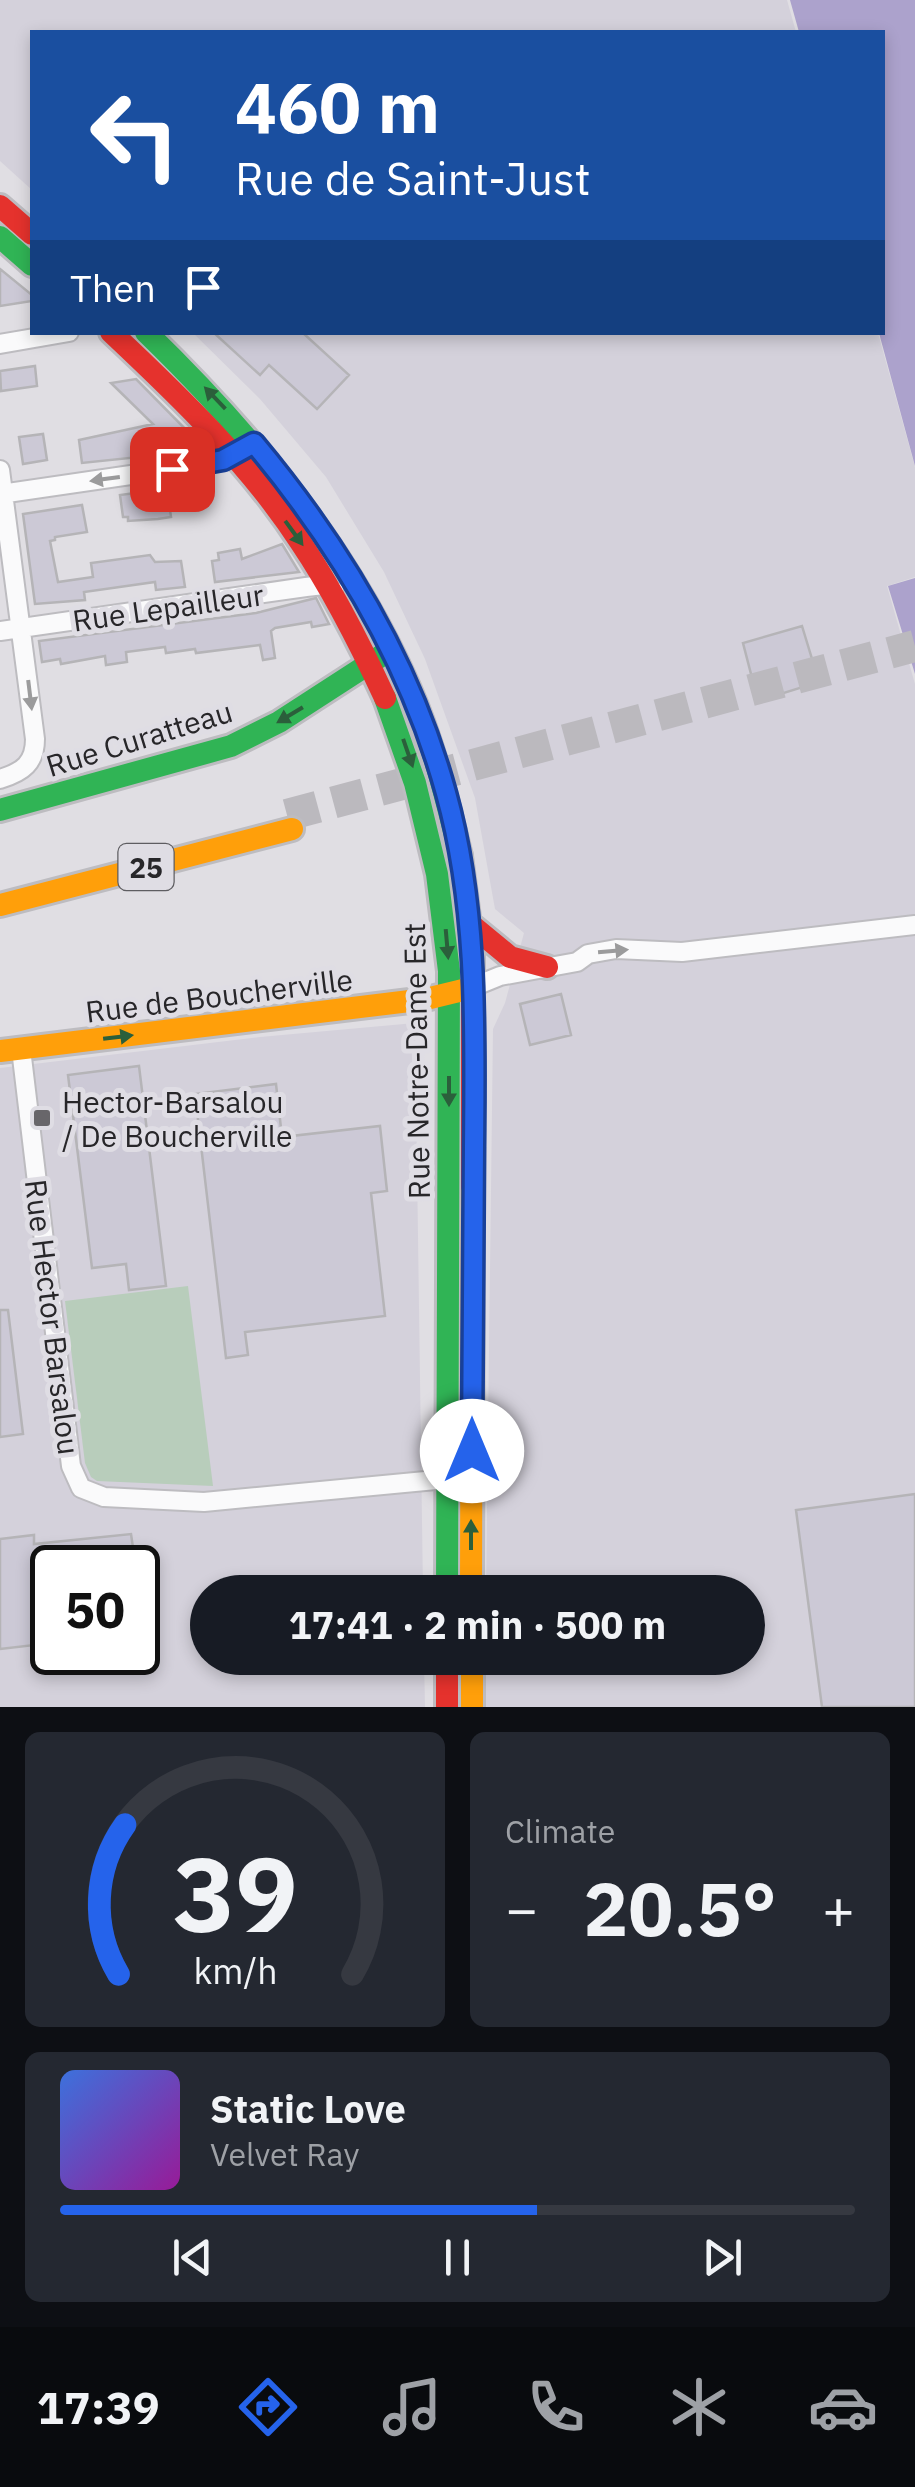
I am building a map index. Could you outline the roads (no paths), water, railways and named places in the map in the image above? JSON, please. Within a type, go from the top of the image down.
[{"type":"main road","points":[[0,206],[30,232]]},
{"type":"main road","points":[[0,237],[30,263]]},
{"type":"main road","name":"Rue Notre-Dame Est","points":[[113,335],[195,411],[245,449],[332,546],[392,648],[426,729],[447,795],[470,924],[473,988],[471,1575]]},
{"type":"main road","name":"Rue Notre-Dame Est","points":[[149,335],[217,399],[288,524],[334,592],[372,662],[407,751],[426,816],[444,917],[449,994],[448,1575]]},
{"type":"main road","name":"Rue Curatteau","points":[[0,810],[231,746],[278,722],[392,648]]},
{"type":"main road","name":"25","points":[[0,893],[290,822],[0,905]]},
{"type":"main road","points":[[470,924],[510,957],[547,967]]},
{"type":"main road","name":"Rue de Boucherville","points":[[10,1050],[473,988]]},
{"type":"main road","points":[[447,1707],[448,1675]]},
{"type":"main road","points":[[472,1675],[472,1707]]},
{"type":"street","points":[[0,344],[52,335]]},
{"type":"street","points":[[2,494],[206,464],[245,449]]},
{"type":"street","points":[[0,470],[22,628]]},
{"type":"street","name":"Rue Lepailleur","points":[[0,631],[316,586],[328,586],[334,592]]},
{"type":"street","name":"Rue Curatteau","points":[[0,780],[30,762],[35,739],[22,628]]},
{"type":"street","name":"Rue de Boucherville","points":[[473,988],[500,976],[616,949],[682,952],[915,924]]},
{"type":"street","name":"Rue Hector Barsalou","points":[[10,1050],[71,1466],[80,1488],[104,1497],[204,1502],[472,1477]]},
{"type":"tunnel","points":[[287,815],[915,646]]},
{"type":"place","name":"Hector-Barsalou / De Boucherville","points":[[42,1118]]}]
